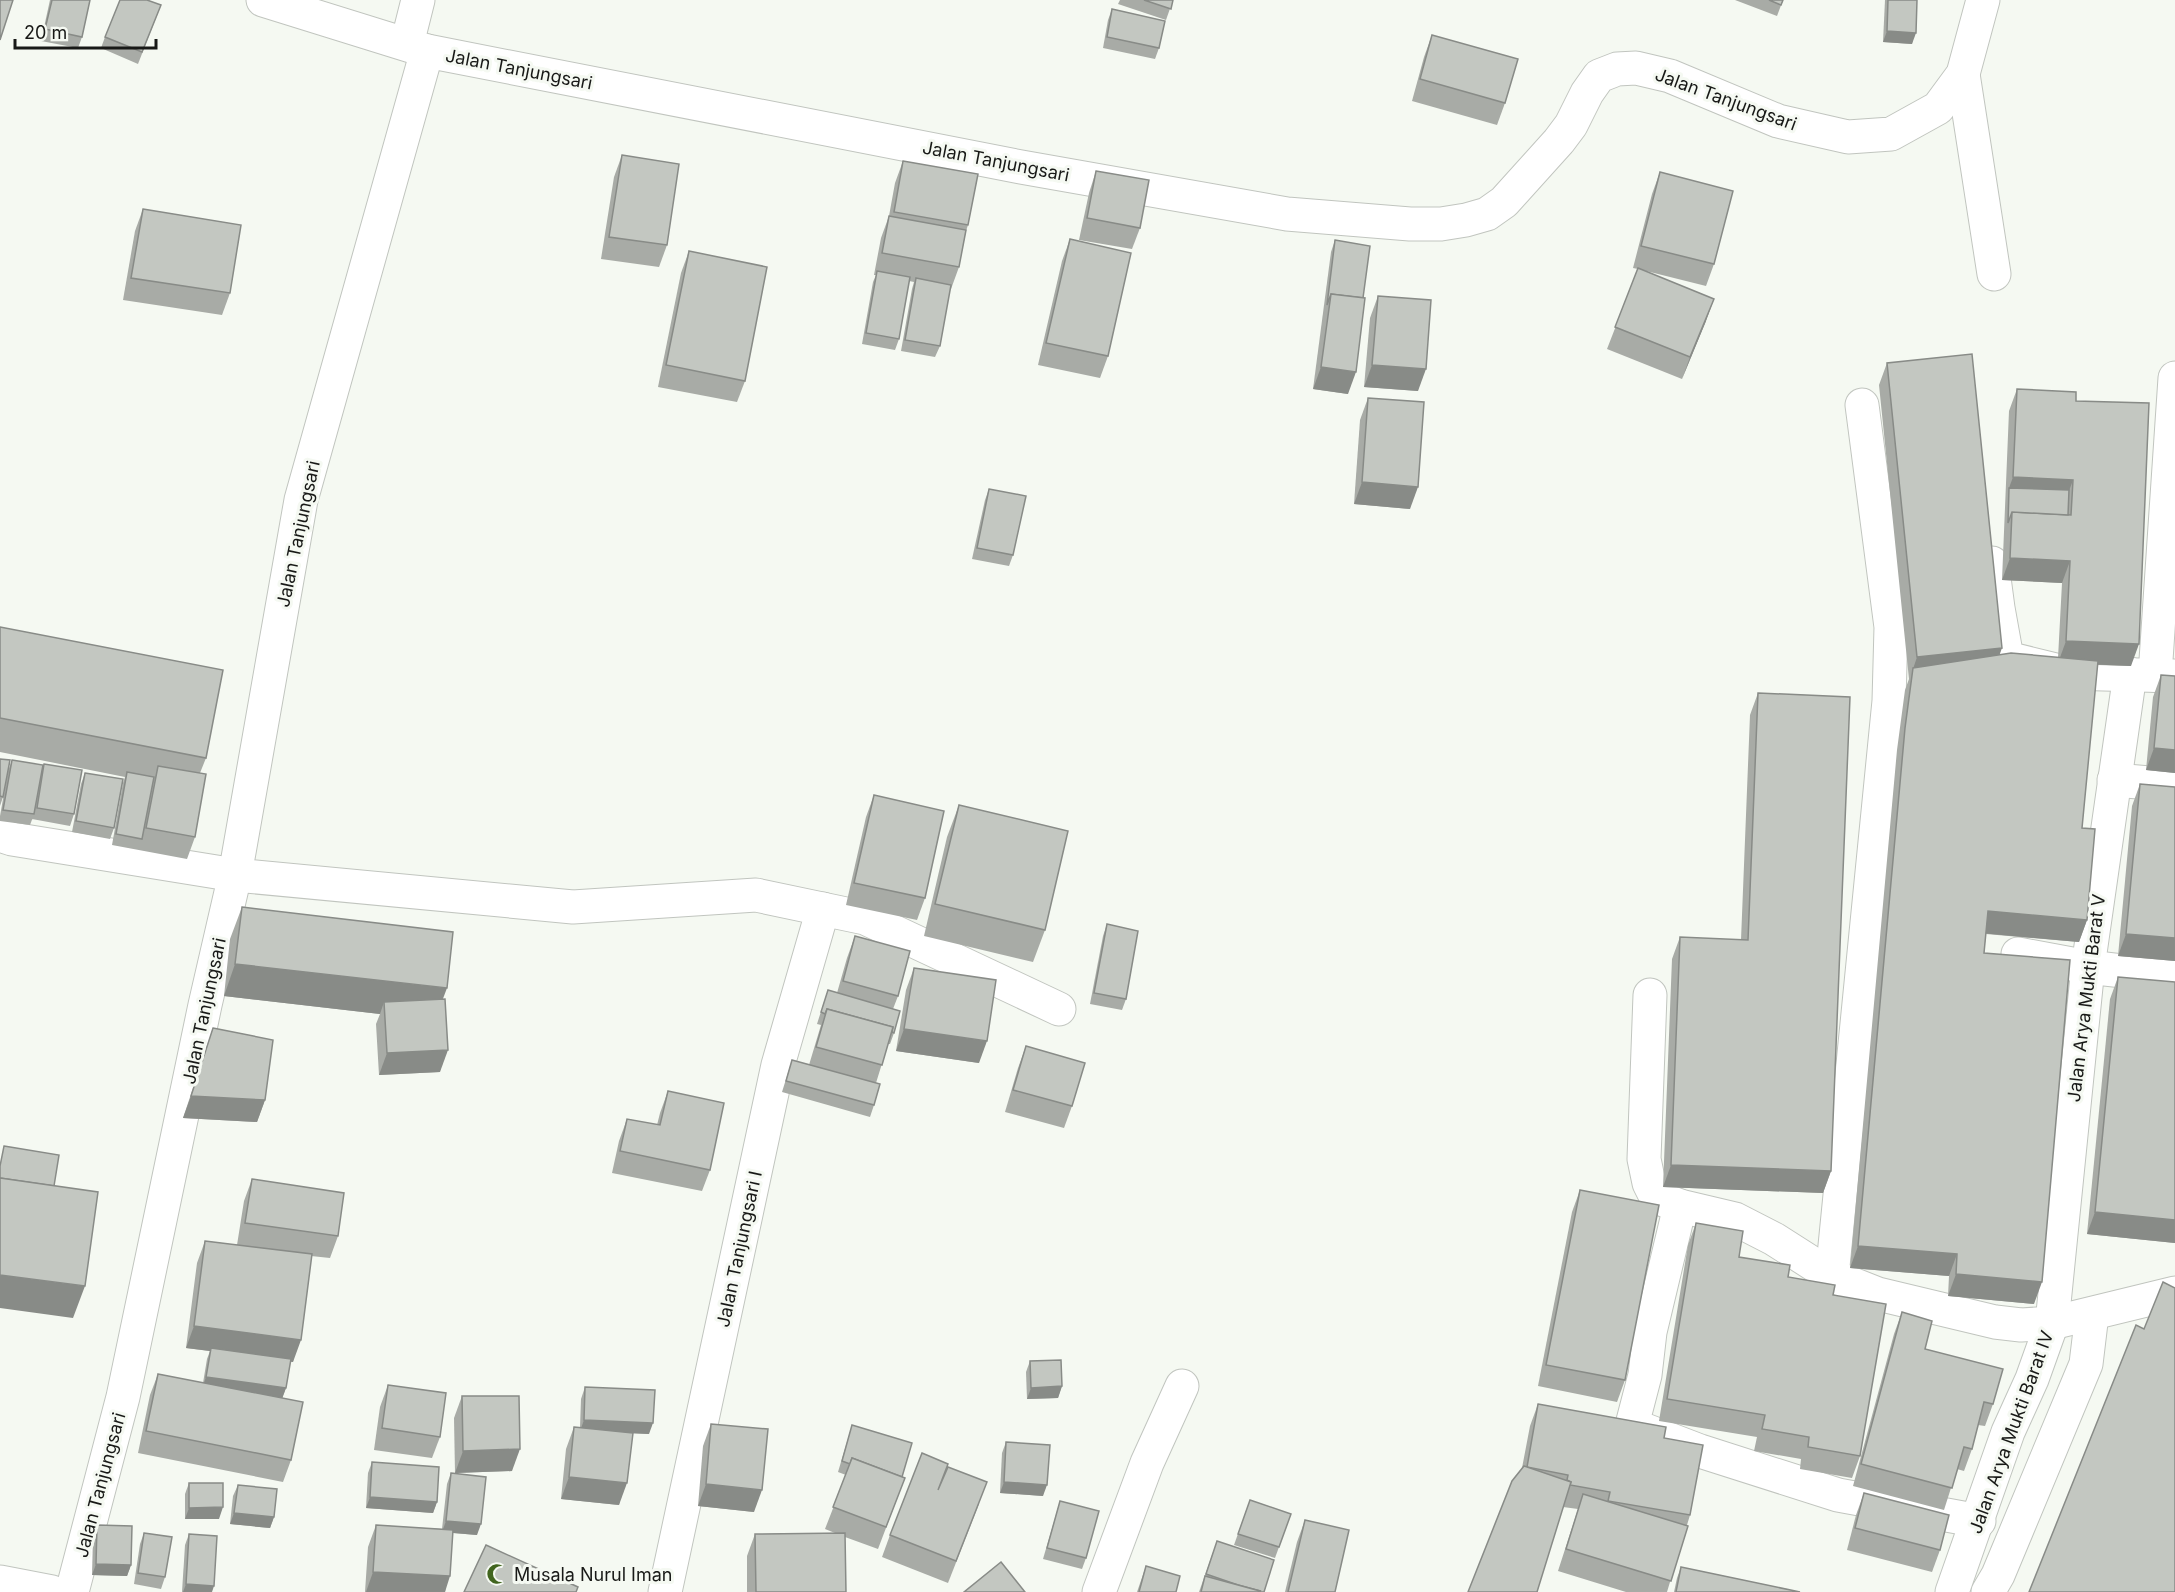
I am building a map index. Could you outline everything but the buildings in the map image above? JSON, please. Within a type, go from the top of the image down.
[{"type":"street","points":[[262,0],[417,47]]},
{"type":"street","name":"Jalan Tanjungsari","points":[[72,1592],[123,1397],[205,1005],[235,875],[301,500],[417,47],[418,0]]},
{"type":"street","name":"Jalan Tanjungsari","points":[[417,47],[1021,167],[1287,214],[1410,224],[1441,224],[1487,214],[1504,202],[1536,168],[1571,125],[1587,93],[1599,76],[1617,69],[1636,68],[1670,76],[1778,121],[1848,137],[1891,134],[1938,108],[1963,74],[1983,0]]},
{"type":"street","points":[[1963,74],[1994,274]]},
{"type":"street","name":"Jalan Arya Mukti Barat V","points":[[2052,1323],[2088,967],[2114,780],[2154,675],[2175,378]]},
{"type":"street","points":[[1832,1276],[1889,701],[1891,627],[1862,405]]},
{"type":"street","points":[[1989,531],[1998,608],[2007,658],[2068,673],[2154,675]]},
{"type":"street","points":[[2114,780],[2175,785]]},
{"type":"street","points":[[0,835],[12,839],[235,875],[573,907],[756,895],[865,918],[1059,1010]]},
{"type":"street","name":"Jalan Tanjungsari I","points":[[665,1592],[778,1065],[823,909]]},
{"type":"street","points":[[2018,954],[2088,967],[2175,977]]},
{"type":"street","points":[[1650,995],[1644,1159],[1649,1183],[1656,1197],[1680,1206],[1735,1219],[1774,1239],[1832,1276],[1878,1294],[1995,1322],[2021,1325],[2052,1323]]},
{"type":"street","points":[[1680,1206],[1650,1332],[1645,1376],[1632,1425],[1700,1451],[1838,1495],[1979,1521]]},
{"type":"street","name":"Jalan Arya Mukti Barat IV","points":[[1952,1592],[1953,1584],[1979,1521],[2008,1432],[2032,1379],[2052,1323],[2175,1293]]},
{"type":"street","points":[[1988,1592],[1998,1575],[2086,1364],[2092,1314]]},
{"type":"street","points":[[1099,1592],[1146,1463],[1182,1386]]},
{"type":"street","points":[[0,1582],[52,1592]]},
{"type":"place","name":"Musala Nurul Iman","points":[[497,1574]]}]
